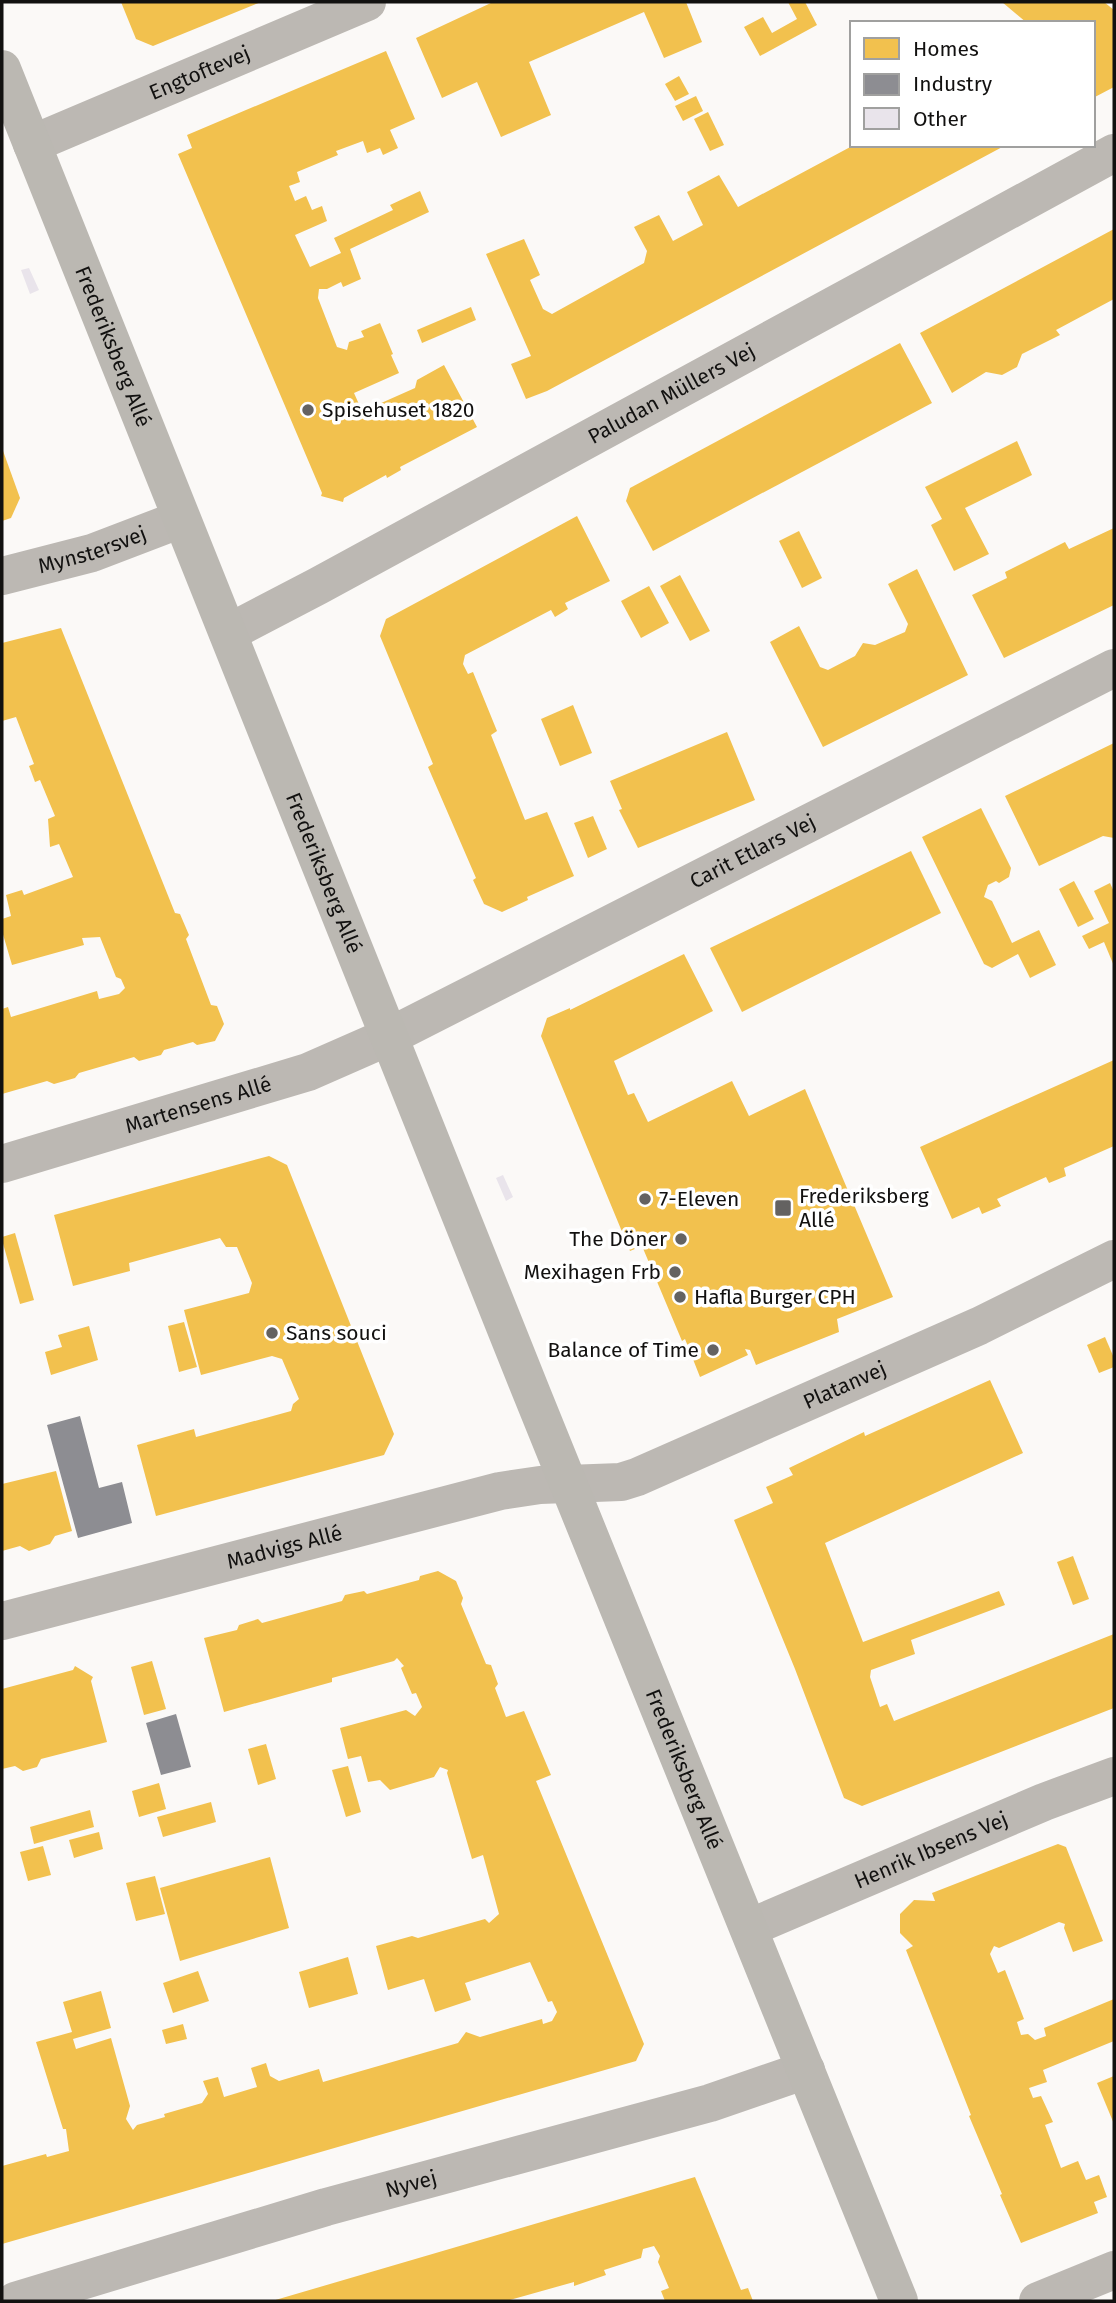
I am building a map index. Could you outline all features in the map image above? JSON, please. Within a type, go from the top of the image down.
[{"type":"street","name":"Engtoftevej","points":[[32,144],[367,2]]},
{"type":"street","name":"Frederiksberg Allé","points":[[2,69],[569,1486],[900,2301]]},
{"type":"street","name":"Paludan Müllers Vej","points":[[228,633],[1114,153]]},
{"type":"street","name":"Mynstersvej","points":[[2,576],[92,553],[181,519]]},
{"type":"street","name":"Carit Etlars Vej","points":[[390,1036],[1114,668]]},
{"type":"street","name":"Martensens Allé","points":[[2,1164],[308,1072],[390,1036]]},
{"type":"street","name":"Platanvej","points":[[569,1486],[621,1482],[673,1462],[979,1326],[1114,1259]]},
{"type":"street","name":"Madvigs Allé","points":[[2,1621],[475,1497],[517,1487],[569,1486]]},
{"type":"street","name":"Henrik Ibsens Vej","points":[[749,1928],[1044,1802],[1114,1776]]},
{"type":"street","name":"Nyvej","points":[[15,2301],[326,2207],[710,2103],[806,2070]]},
{"type":"street","points":[[1038,2301],[1114,2270]]},
{"type":"building: Homes","points":[[121,2],[261,2],[153,46],[136,39]]},
{"type":"building: Homes","points":[[493,2],[686,2],[702,42],[664,58],[644,12],[529,62],[551,115],[501,137],[477,82],[442,98],[416,38]]},
{"type":"building: Homes","points":[[788,2],[805,2],[817,25],[760,56],[744,27],[763,17],[772,33],[797,19]]},
{"type":"building: Homes","points":[[1002,2],[1104,2],[1114,10],[1114,87],[1095,97],[1095,21],[1025,21]]},
{"type":"building: Homes","points":[[386,51],[415,119],[390,130],[398,148],[383,155],[380,148],[367,153],[363,141],[336,151],[338,155],[297,172],[300,182],[289,186],[295,201],[306,196],[312,210],[322,206],[327,221],[295,235],[310,267],[341,253],[334,238],[393,210],[390,205],[420,191],[429,212],[350,249],[361,279],[343,287],[341,282],[327,289],[319,289],[318,298],[337,347],[347,350],[349,342],[364,337],[361,331],[380,323],[393,354],[391,355],[399,373],[354,393],[362,411],[360,415],[368,419],[383,412],[379,404],[415,388],[417,380],[444,365],[477,427],[400,467],[401,470],[387,478],[386,475],[344,498],[343,502],[321,496],[178,154],[192,148],[187,135]]},
{"type":"building: Homes","points":[[679,76],[689,94],[675,101],[665,84]]},
{"type":"building: Homes","points":[[696,96],[703,111],[683,121],[675,106]]},
{"type":"building: Homes","points":[[708,112],[724,145],[710,151],[694,119]]},
{"type":"building: Homes","points":[[850,147],[1002,147],[547,391],[526,399],[511,364],[531,356],[486,254],[524,239],[540,275],[530,280],[543,309],[552,314],[644,263],[647,251],[634,227],[659,215],[673,241],[703,225],[687,192],[719,175],[738,207]]},
{"type":"building: Homes","points":[[1114,229],[1114,299],[1056,330],[1060,335],[1022,354],[1017,367],[1002,375],[986,372],[952,393],[920,333]]},
{"type":"building: Homes","points":[[471,307],[476,320],[422,343],[417,330]]},
{"type":"building: Homes","points":[[900,343],[932,403],[653,551],[626,501],[630,488]]},
{"type":"building: Homes","points":[[1017,441],[1032,475],[965,508],[989,554],[954,571],[931,525],[942,519],[925,487]]},
{"type":"building: Homes","points":[[2,448],[20,498],[11,518],[2,521]]},
{"type":"building: Homes","points":[[577,516],[610,581],[565,603],[568,609],[555,617],[551,610],[465,655],[463,664],[468,674],[473,672],[497,731],[491,735],[525,820],[547,812],[574,876],[527,897],[528,900],[502,912],[484,904],[473,880],[476,878],[428,767],[433,764],[380,636],[386,619]]},
{"type":"building: Homes","points":[[1114,528],[1114,605],[1004,658],[972,595],[1007,578],[1005,572],[1065,542],[1069,549]]},
{"type":"building: Homes","points":[[799,531],[822,578],[802,588],[779,541]]},
{"type":"building: Homes","points":[[917,569],[968,675],[823,747],[770,642],[799,626],[820,667],[828,670],[855,656],[863,643],[875,645],[905,632],[908,624],[888,584]]},
{"type":"building: Homes","points":[[680,575],[710,631],[690,641],[660,586]]},
{"type":"building: Homes","points":[[649,586],[669,623],[641,638],[621,601]]},
{"type":"building: Homes","points":[[61,628],[175,913],[180,914],[189,935],[186,939],[211,1005],[217,1006],[224,1024],[215,1041],[197,1045],[193,1042],[139,1061],[134,1057],[79,1073],[75,1078],[54,1084],[47,1081],[2,1094],[2,1009],[8,1007],[11,1017],[97,991],[99,999],[119,994],[125,988],[121,979],[116,977],[100,937],[82,938],[84,945],[12,965],[2,931],[2,919],[11,916],[6,895],[22,890],[24,895],[73,877],[59,844],[50,847],[48,819],[55,816],[40,780],[35,782],[29,766],[34,764],[16,717],[2,721],[2,643]]},
{"type":"building: Homes","points":[[573,705],[592,753],[560,766],[541,719]]},
{"type":"building: Homes","points":[[727,732],[755,800],[638,848],[619,810],[622,809],[610,781]]},
{"type":"building: Homes","points":[[1114,743],[1114,838],[1103,836],[1039,866],[1005,796]]},
{"type":"building: Homes","points":[[981,808],[1011,868],[1009,877],[988,885],[984,897],[992,901],[1012,943],[1039,930],[1056,965],[1030,978],[1018,954],[992,968],[984,964],[922,837]]},
{"type":"building: Homes","points":[[593,816],[607,849],[588,858],[574,823]]},
{"type":"building: Homes","points":[[911,851],[941,913],[742,1012],[710,948]]},
{"type":"building: Homes","points":[[1074,881],[1094,919],[1078,927],[1059,889]]},
{"type":"building: Homes","points":[[1110,883],[1114,892],[1114,966],[1104,942],[1089,949],[1082,936],[1109,923],[1094,891]]},
{"type":"building: Homes","points":[[684,954],[713,1011],[614,1061],[628,1095],[634,1093],[648,1122],[732,1081],[749,1116],[805,1089],[893,1297],[837,1319],[839,1332],[756,1365],[750,1350],[745,1349],[748,1355],[700,1377],[642,1246],[630,1251],[541,1036],[547,1018],[570,1010]]},
{"type":"building: Homes","points":[[1114,1060],[1114,1146],[1064,1168],[1066,1176],[1049,1183],[1046,1177],[997,1199],[1001,1206],[982,1214],[979,1207],[952,1219],[920,1147]]},
{"type":"building: Homes","name":"Sans souci","points":[[269,1156],[287,1165],[394,1434],[384,1455],[156,1516],[137,1445],[194,1429],[196,1437],[291,1411],[293,1404],[299,1399],[282,1359],[272,1356],[201,1375],[184,1310],[249,1293],[252,1283],[237,1247],[226,1247],[220,1238],[129,1263],[130,1271],[73,1286],[54,1215]]},
{"type":"building: Homes","points":[[15,1233],[34,1300],[20,1304],[2,1240],[2,1237]]},
{"type":"building: Homes","points":[[184,1322],[197,1367],[179,1372],[168,1326]]},
{"type":"building: Homes","points":[[89,1326],[98,1360],[51,1375],[45,1352],[62,1347],[58,1335]]},
{"type":"building: Homes","points":[[1105,1337],[1114,1358],[1114,1367],[1099,1373],[1087,1345]]},
{"type":"building: Homes","points":[[990,1380],[1023,1453],[825,1543],[863,1642],[999,1591],[1005,1605],[911,1640],[915,1654],[871,1670],[870,1677],[880,1707],[887,1704],[894,1721],[1114,1634],[1114,1708],[862,1806],[844,1798],[734,1520],[773,1503],[766,1487],[793,1475],[789,1468],[864,1432],[865,1436]]},
{"type":"building: Homes","points":[[56,1471],[72,1531],[55,1536],[50,1544],[29,1551],[20,1546],[2,1551],[2,1484]]},
{"type":"building: Homes","points":[[1073,1556],[1089,1599],[1073,1605],[1057,1562]]},
{"type":"building: Homes","points":[[438,1571],[456,1581],[463,1598],[461,1604],[486,1664],[491,1665],[498,1684],[495,1688],[506,1717],[524,1711],[551,1775],[536,1781],[644,2044],[636,2061],[2,2244],[2,2166],[69,2151],[66,2129],[63,2129],[36,2042],[72,2032],[63,2002],[101,1991],[111,2028],[73,2039],[76,2049],[111,2038],[130,2106],[126,2119],[133,2130],[137,2125],[165,2117],[164,2114],[202,2103],[208,2094],[203,2081],[218,2077],[224,2097],[257,2087],[251,2068],[266,2063],[270,2076],[279,2081],[319,2069],[323,2082],[458,2043],[466,2032],[480,2037],[542,2019],[543,2024],[552,2021],[557,2012],[552,2001],[548,2002],[530,1962],[465,1983],[471,2000],[435,2012],[424,1979],[388,1990],[376,1946],[412,1936],[418,1938],[485,1919],[489,1923],[499,1914],[483,1855],[472,1859],[448,1770],[440,1767],[434,1777],[390,1790],[380,1780],[368,1782],[361,1756],[348,1759],[340,1728],[406,1710],[415,1716],[422,1707],[416,1693],[412,1694],[401,1668],[404,1666],[397,1658],[332,1678],[332,1682],[224,1712],[204,1638],[237,1630],[239,1625],[258,1619],[262,1623],[342,1601],[345,1595],[364,1591],[367,1594],[419,1580],[420,1576]]},
{"type":"building: Homes","points":[[152,1661],[166,1709],[144,1715],[131,1667]]},
{"type":"building: Homes","points":[[75,1666],[93,1677],[91,1681],[107,1742],[41,1759],[37,1767],[23,1771],[15,1766],[2,1769],[2,1689],[73,1670]]},
{"type":"building: Homes","points":[[266,1744],[276,1779],[258,1785],[248,1749]]},
{"type":"building: Homes","points":[[348,1766],[361,1812],[346,1817],[332,1770]]},
{"type":"building: Homes","points":[[159,1783],[166,1809],[139,1817],[132,1791]]},
{"type":"building: Homes","points":[[211,1802],[216,1822],[163,1837],[157,1817]]},
{"type":"building: Homes","points":[[90,1810],[94,1827],[34,1844],[30,1827]]},
{"type":"building: Homes","points":[[99,1832],[103,1849],[74,1858],[69,1840]]},
{"type":"building: Homes","points":[[1058,1844],[1066,1847],[1103,1941],[1073,1952],[1065,1924],[1059,1922],[999,1948],[994,1946],[990,1954],[998,1973],[1005,1970],[1024,2019],[1017,2022],[1021,2035],[1028,2034],[1035,2040],[1046,2036],[1044,2028],[1114,1999],[1114,2041],[1043,2070],[1047,2082],[1029,2088],[1033,2098],[1041,2096],[1053,2122],[1045,2125],[1061,2168],[1078,2161],[1086,2180],[1099,2175],[1107,2197],[1094,2202],[1098,2213],[1021,2243],[906,1950],[913,1946],[900,1933],[900,1914],[914,1900],[935,1901],[932,1893]]},
{"type":"building: Homes","points":[[43,1846],[51,1875],[28,1881],[20,1852]]},
{"type":"building: Homes","points":[[270,1857],[289,1928],[180,1961],[160,1888]]},
{"type":"building: Homes","points":[[155,1876],[165,1914],[136,1921],[126,1883]]},
{"type":"building: Homes","points":[[348,1957],[358,1994],[309,2008],[299,1972]]},
{"type":"building: Homes","points":[[198,1971],[209,2001],[173,2013],[163,1983]]},
{"type":"building: Homes","points":[[183,2024],[187,2039],[166,2044],[162,2030]]},
{"type":"building: Homes","points":[[1114,2076],[1114,2124],[1097,2083]]},
{"type":"building: Homes","points":[[695,2177],[741,2290],[748,2288],[753,2301],[665,2301],[661,2291],[669,2288],[658,2262],[660,2256],[654,2246],[643,2249],[641,2258],[604,2270],[606,2275],[574,2286],[574,2282],[506,2301],[272,2301]]},
{"type":"building: Industry","points":[[80,1416],[99,1488],[122,1482],[132,1523],[78,1538],[47,1425]]},
{"type":"building: Industry","points":[[176,1714],[191,1767],[161,1775],[146,1723]]},
{"type":"building: Other","points":[[29,268],[39,290],[30,294],[21,270]]},
{"type":"building: Other","points":[[503,1175],[513,1197],[506,1201],[496,1178]]},
{"type":"place","name":"Spisehuset 1820","points":[[308,410]]},
{"type":"place","name":"7-Eleven","points":[[645,1199]]},
{"type":"place","name":"Frederiksberg Allé","points":[[783,1208]]},
{"type":"place","name":"The Döner","points":[[681,1239]]},
{"type":"place","name":"Mexihagen Frb","points":[[675,1272]]},
{"type":"place","name":"Hafla Burger CPH","points":[[680,1297]]},
{"type":"place","name":"Sans souci","points":[[272,1333]]},
{"type":"place","name":"Balance of Time","points":[[713,1350]]}]
